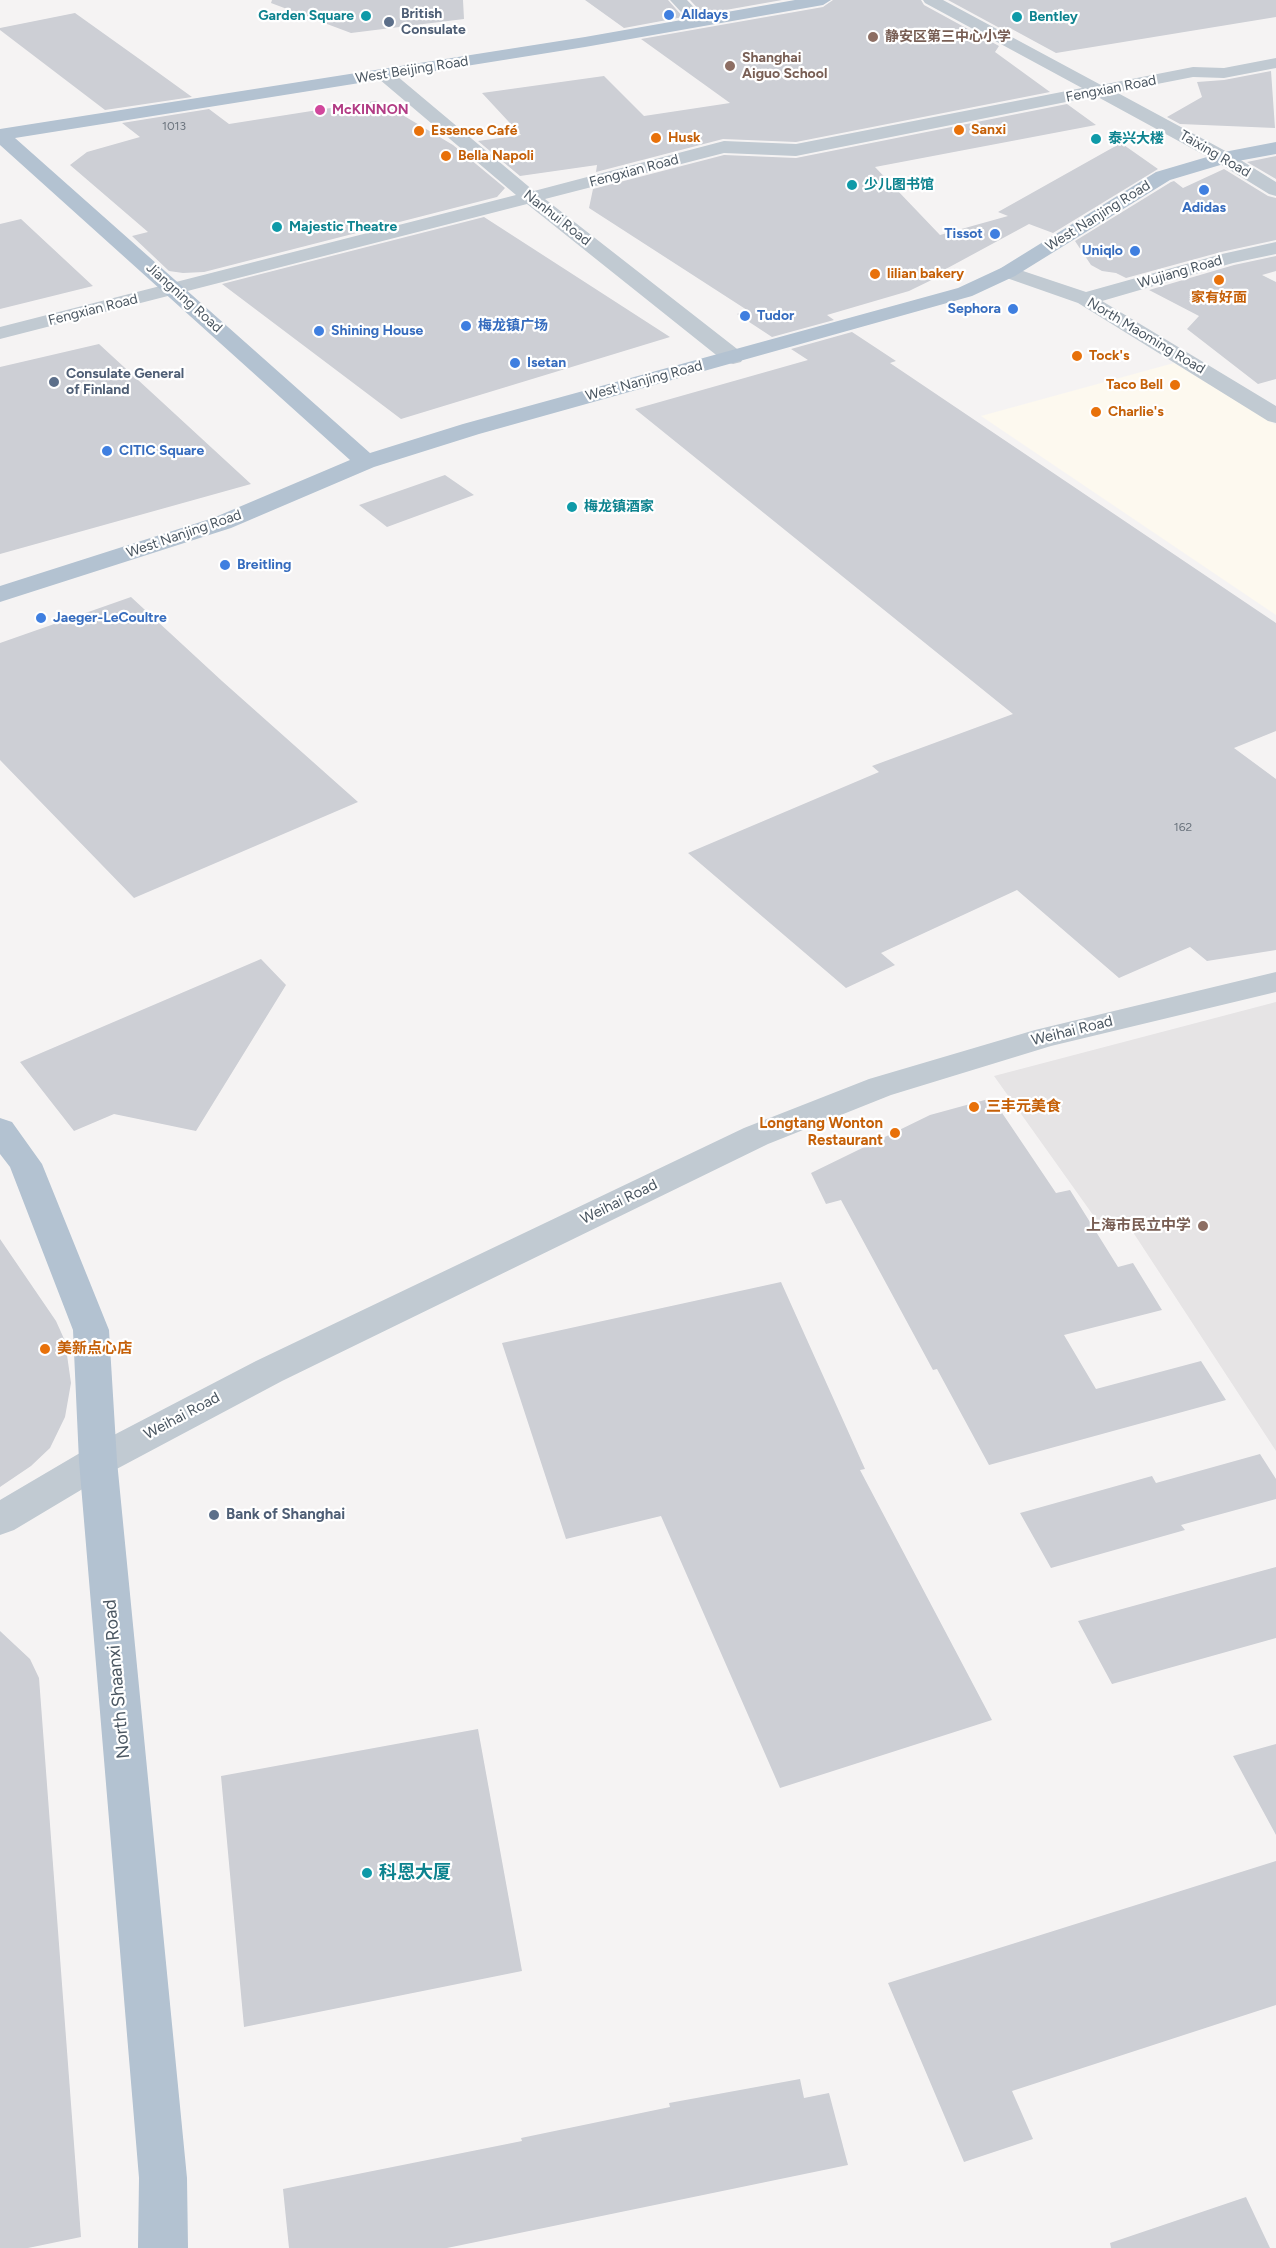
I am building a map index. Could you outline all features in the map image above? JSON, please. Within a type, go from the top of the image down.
[{"type":"main road","name":"West Beijing Road","points":[[0,135],[385,75],[823,0]]},
{"type":"main road","name":"Jiangning Road","points":[[0,135],[366,462]]},
{"type":"main road","name":"West Nanjing Road","points":[[0,594],[222,522],[366,462],[471,429],[965,292],[1008,272],[1163,176],[1179,169],[1276,148]]},
{"type":"main road","name":"North Shaanxi Road","points":[[0,1130],[25,1164],[91,1330],[98,1461],[163,2178],[163,2248]]},
{"type":"street","points":[[678,0],[699,21]]},
{"type":"street","name":"Taixing Road","points":[[932,0],[1224,158],[1276,190]]},
{"type":"street","name":"Fengxian Road","points":[[0,333],[175,290],[724,147],[796,150],[1193,72],[1224,73],[1276,63]]},
{"type":"street","name":"Nanhui Road","points":[[385,75],[531,198],[734,357]]},
{"type":"street","name":"Wujiang Road","points":[[1084,299],[1229,258],[1276,248]]},
{"type":"street","name":"North Maoming Road","points":[[1008,272],[1084,299],[1276,416]]},
{"type":"street","points":[[1248,398],[1276,388]]},
{"type":"street","name":"Weihai Road","points":[[0,1519],[98,1461],[268,1371],[756,1136],[880,1087],[1046,1037],[1276,982]]},
{"type":"shaded area","points":[[1174,363],[1276,425],[1276,615],[981,416]]},
{"type":"shaded area","name":"上海市民立中学","points":[[1276,1002],[1276,1451],[1127,1223],[1103,1229],[994,1076]]},
{"type":"building","name":"Garden Square","points":[[272,0],[463,0],[464,19],[351,33],[271,3]]},
{"type":"building","points":[[585,0],[668,0],[683,17],[624,28]]},
{"type":"building","points":[[690,0],[782,0],[703,14]]},
{"type":"building","points":[[833,0],[921,0],[924,5],[999,46],[995,52],[1050,92],[796,142],[723,139],[596,172],[597,165],[520,176],[478,141],[521,135],[482,93],[604,76],[644,116],[730,103],[641,39],[823,7]]},
{"type":"building","points":[[948,0],[1276,0],[1276,17],[1056,53],[1010,28],[1007,32]]},
{"type":"building","points":[[75,13],[192,97],[105,110],[0,30],[0,28]]},
{"type":"building","points":[[1271,71],[1275,128],[1180,124],[1167,117],[1202,97],[1197,82],[1224,80]]},
{"type":"building","points":[[375,101],[384,104],[453,145],[505,188],[497,197],[204,272],[183,273],[169,271],[132,236],[148,232],[70,165],[87,152],[140,137],[122,123],[209,109],[229,124]]},
{"type":"building","points":[[1067,104],[1096,125],[875,167],[940,235],[1008,216],[998,212],[1121,143],[1158,169],[1053,233],[1029,224],[944,270],[948,272],[909,291],[827,315],[834,320],[772,337],[737,314],[747,310],[589,208],[593,189],[724,155],[796,158]]},
{"type":"building","points":[[1276,156],[1276,179],[1247,162]]},
{"type":"building","points":[[1224,169],[1268,196],[1276,198],[1276,240],[1221,252],[1126,278],[1091,265],[1075,241],[1171,182],[1174,181],[1183,188]]},
{"type":"building","name":"梅龙镇广场","points":[[484,217],[670,337],[401,419],[222,284]]},
{"type":"building","points":[[21,219],[93,286],[0,309],[0,224]]},
{"type":"building","points":[[1276,256],[1276,271],[1262,275],[1276,282],[1276,379],[1258,384],[1187,329],[1199,316],[1149,290],[1234,265]]},
{"type":"building","points":[[852,332],[896,361],[890,363],[1276,623],[1276,731],[1234,748],[1276,779],[1276,950],[1207,961],[1190,947],[1119,978],[1017,890],[881,953],[895,965],[846,988],[688,853],[879,772],[872,766],[1013,714],[635,409],[808,360],[791,349]]},
{"type":"building","name":"CITIC Square","points":[[99,344],[251,484],[0,554],[0,367]]},
{"type":"building","points":[[445,475],[474,495],[387,527],[359,505]]},
{"type":"building","points":[[131,597],[358,802],[134,898],[0,760],[0,643]]},
{"type":"building","points":[[261,959],[286,985],[196,1131],[114,1114],[74,1131],[20,1062]]},
{"type":"building","points":[[992,1098],[1056,1193],[1070,1190],[1118,1267],[1133,1263],[1162,1310],[1064,1335],[1096,1389],[1201,1361],[1226,1400],[989,1465],[937,1369],[933,1370],[841,1200],[826,1204],[811,1173],[930,1115]]},
{"type":"building","points":[[0,1239],[56,1321],[65,1341],[71,1383],[65,1417],[50,1448],[31,1466],[0,1487]]},
{"type":"building","points":[[781,1282],[865,1469],[860,1470],[992,1720],[780,1788],[661,1516],[566,1539],[502,1343]]},
{"type":"building","points":[[1260,1454],[1276,1479],[1276,1499],[1181,1525],[1185,1530],[1051,1568],[1020,1513],[1152,1476],[1156,1483]]},
{"type":"building","points":[[1276,1567],[1276,1638],[1112,1684],[1078,1621]]},
{"type":"building","points":[[0,1631],[30,1659],[39,1678],[81,2237],[28,2248],[0,2248]]},
{"type":"building","name":"科恩大厦","points":[[478,1729],[522,1971],[244,2027],[221,1776]]},
{"type":"building","points":[[1276,1744],[1276,1835],[1233,1756]]},
{"type":"building","points":[[1276,1861],[1276,2005],[1012,2091],[1033,2139],[964,2162],[888,1983]]},
{"type":"building","points":[[800,2079],[804,2098],[829,2093],[848,2165],[447,2248],[289,2248],[283,2189],[522,2141],[521,2138],[670,2107],[669,2103]]},
{"type":"building","points":[[1246,2197],[1270,2248],[1111,2248],[1110,2243]]},
{"type":"place","name":"Alldays","points":[[669,15]]},
{"type":"place","name":"Garden Square","points":[[366,16]]},
{"type":"place","name":"Bentley","points":[[1017,17]]},
{"type":"place","name":"British Consulate","points":[[389,22]]},
{"type":"place","name":"静安区第三中心小学","points":[[873,37]]},
{"type":"place","name":"Shanghai Aiguo School","points":[[730,66]]},
{"type":"place","name":"McKINNON","points":[[320,110]]},
{"type":"place","name":"Sanxi","points":[[959,130]]},
{"type":"place","name":"Essence Café","points":[[419,131]]},
{"type":"place","name":"Husk","points":[[656,138]]},
{"type":"place","name":"泰兴大楼","points":[[1096,139]]},
{"type":"place","name":"Bella Napoli","points":[[446,156]]},
{"type":"place","name":"少儿图书馆","points":[[852,185]]},
{"type":"place","name":"Adidas","points":[[1204,190]]},
{"type":"place","name":"Majestic Theatre","points":[[277,227]]},
{"type":"place","name":"Tissot","points":[[995,234]]},
{"type":"place","name":"Uniqlo","points":[[1135,251]]},
{"type":"place","name":"lilian bakery","points":[[875,274]]},
{"type":"place","name":"家有好面","points":[[1219,280]]},
{"type":"place","name":"Sephora","points":[[1013,309]]},
{"type":"place","name":"Tudor","points":[[745,316]]},
{"type":"place","name":"梅龙镇广场","points":[[466,326]]},
{"type":"place","name":"Shining House","points":[[319,331]]},
{"type":"place","name":"Tock's","points":[[1077,356]]},
{"type":"place","name":"Isetan","points":[[515,363]]},
{"type":"place","name":"Consulate General of Finland","points":[[54,382]]},
{"type":"place","name":"Taco Bell","points":[[1175,385]]},
{"type":"place","name":"Charlie's","points":[[1096,412]]},
{"type":"place","name":"CITIC Square","points":[[107,451]]},
{"type":"place","name":"梅龙镇酒家","points":[[572,507]]},
{"type":"place","name":"Breitling","points":[[225,565]]},
{"type":"place","name":"Jaeger-LeCoultre","points":[[41,618]]},
{"type":"place","name":"三丰元美食","points":[[974,1107]]},
{"type":"place","name":"Longtang Wonton Restaurant","points":[[895,1133]]},
{"type":"place","name":"上海市民立中学","points":[[1203,1226]]},
{"type":"place","name":"美新点心店","points":[[45,1349]]},
{"type":"place","name":"Bank of Shanghai","points":[[214,1515]]},
{"type":"place","name":"科恩大厦","points":[[367,1873]]}]
